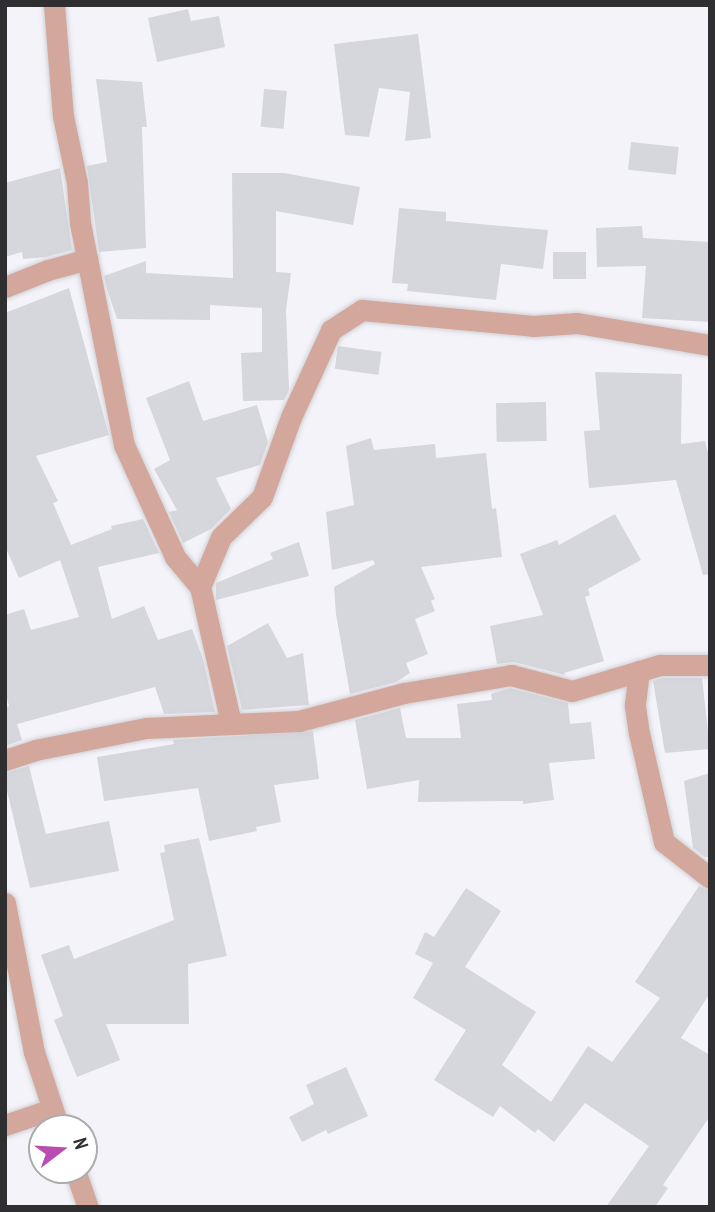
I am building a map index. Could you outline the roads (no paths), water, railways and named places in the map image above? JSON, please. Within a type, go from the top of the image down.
[{"type":"street","points":[[54,5],[63,116],[124,444],[175,557],[201,587],[230,723]]},
{"type":"street","points":[[5,287],[48,270],[88,259]]},
{"type":"street","points":[[201,587],[221,537],[262,497],[291,416],[331,330],[362,310],[533,326],[577,323],[710,345]]},
{"type":"street","points":[[5,760],[35,750],[146,728],[299,721],[404,693],[511,675],[572,691],[660,665],[710,665]]},
{"type":"street","points":[[639,671],[635,706],[664,842],[710,878]]},
{"type":"street","points":[[5,904],[34,1052],[55,1114]]},
{"type":"street","points":[[5,1125],[28,1122]]},
{"type":"street","points":[[80,1184],[88,1207]]}]
